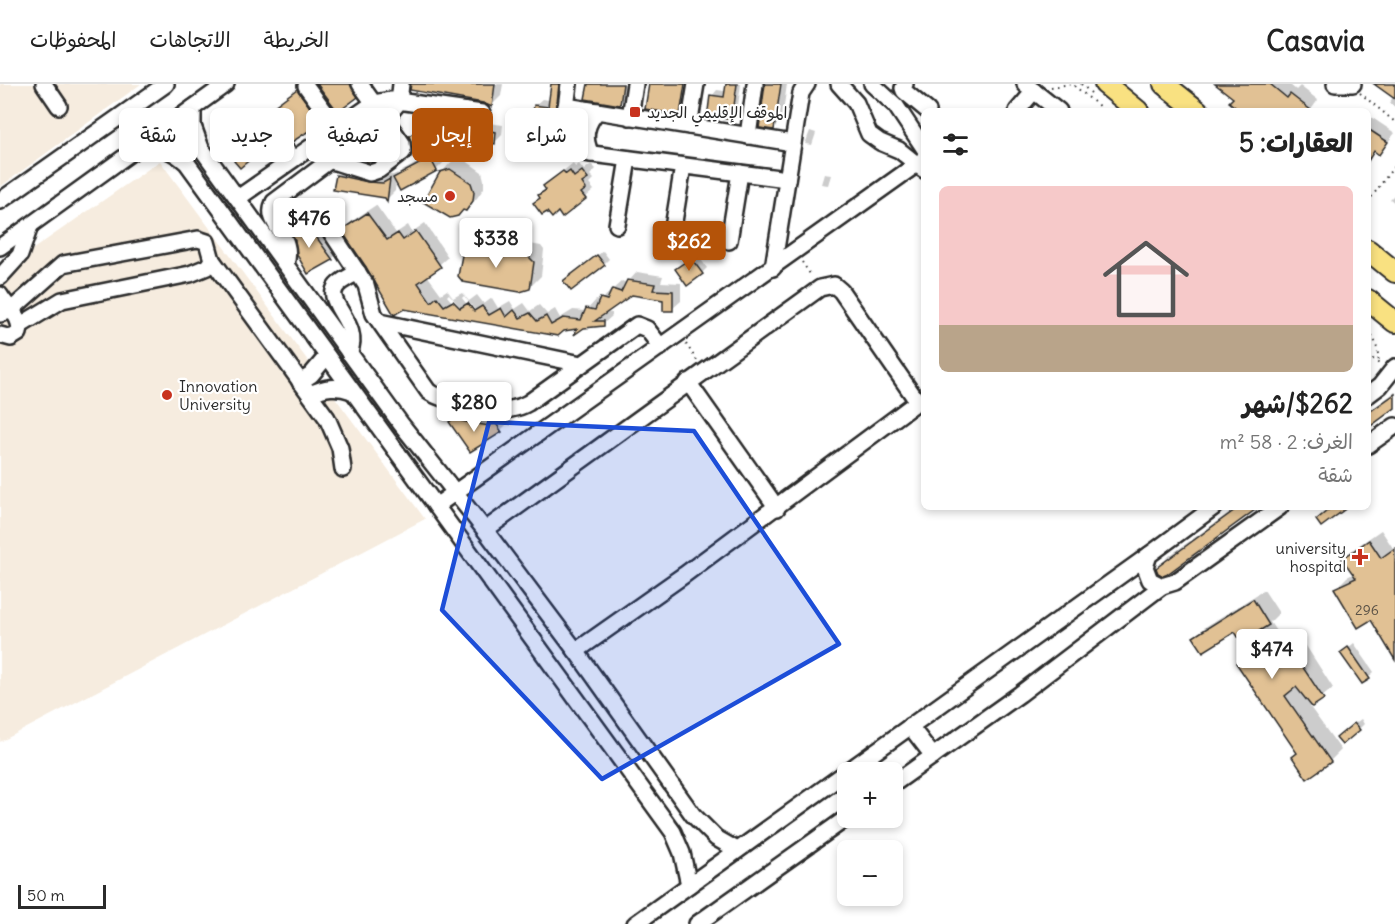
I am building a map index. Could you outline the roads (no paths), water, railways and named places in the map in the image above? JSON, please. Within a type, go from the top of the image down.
[{"type":"main road","points":[[1105,84],[1134,108]]},
{"type":"main road","points":[[1164,84],[1194,108]]},
{"type":"main road","points":[[1371,252],[1395,272]]},
{"type":"main road","points":[[1371,302],[1395,322]]},
{"type":"street","points":[[44,84],[59,106]]},
{"type":"street","points":[[0,201],[166,84]]},
{"type":"street","points":[[193,108],[226,84]]},
{"type":"street","points":[[360,84],[377,108]]},
{"type":"street","points":[[394,108],[399,102],[401,84]]},
{"type":"street","points":[[569,84],[562,139],[563,146],[569,151],[787,179]]},
{"type":"street","points":[[630,117],[635,84]]},
{"type":"street","points":[[689,126],[696,84]]},
{"type":"street","points":[[748,136],[755,84]]},
{"type":"street","points":[[773,268],[801,93],[807,84]]},
{"type":"street","points":[[839,84],[856,104],[869,135],[921,164]]},
{"type":"street","points":[[872,84],[896,106],[921,144]]},
{"type":"street","points":[[905,84],[904,91],[924,108]]},
{"type":"street","points":[[306,86],[323,108]]},
{"type":"street","points":[[1019,108],[1034,88],[1056,108]]},
{"type":"street","points":[[367,108],[382,100],[444,108]]},
{"type":"street","points":[[566,106],[793,143]]},
{"type":"street","points":[[591,154],[586,135],[589,122],[598,111]]},
{"type":"street","points":[[198,140],[201,148],[401,424],[486,530],[700,823],[716,838],[737,850]]},
{"type":"street","points":[[400,142],[403,146],[403,152],[400,154]]},
{"type":"street","points":[[617,225],[628,159]]},
{"type":"street","points":[[0,247],[119,161]]},
{"type":"street","points":[[186,162],[673,832],[686,863],[689,885]]},
{"type":"street","points":[[238,198],[289,162]]},
{"type":"street","points":[[286,264],[288,246],[271,216],[272,206],[277,198],[326,162]]},
{"type":"street","points":[[335,162],[370,173],[390,162]]},
{"type":"street","points":[[672,234],[683,166]]},
{"type":"street","points":[[436,506],[921,166]]},
{"type":"street","points":[[729,242],[740,173]]},
{"type":"street","points":[[0,278],[20,255],[30,226]]},
{"type":"street","points":[[327,226],[366,285],[373,312],[425,387],[441,399],[497,409],[517,408],[528,403],[637,325],[647,329],[661,347]]},
{"type":"street","points":[[5,313],[63,264],[198,239],[207,242],[212,260],[327,418],[340,447],[343,469]]},
{"type":"street","points":[[21,325],[62,300],[190,274],[207,267],[212,260]]},
{"type":"street","points":[[349,352],[353,342],[352,330],[335,303],[334,293],[341,282],[358,273]]},
{"type":"street","points":[[486,530],[820,288],[834,285],[841,291],[915,398],[913,405],[777,507],[576,651]]},
{"type":"street","points":[[0,295],[5,313]]},
{"type":"street","points":[[0,335],[11,338],[19,333],[21,325],[18,317],[5,313]]},
{"type":"street","points":[[380,322],[581,364]]},
{"type":"street","points":[[300,382],[311,375],[327,356]]},
{"type":"street","points":[[1371,393],[1380,386],[1390,369]]},
{"type":"street","points":[[688,382],[777,507]]},
{"type":"street","points":[[310,394],[332,387],[352,391]]},
{"type":"street","points":[[1371,443],[1395,426]]},
{"type":"street","points":[[635,924],[1210,510]]},
{"type":"street","points":[[903,777],[1020,694],[1162,586],[1175,582],[1276,510]]},
{"type":"street","points":[[1149,555],[1144,567],[1146,574],[1150,580],[1162,586]]},
{"type":"street","points":[[481,568],[490,573],[501,574],[507,566],[505,556]]},
{"type":"street","points":[[520,622],[520,613],[525,604],[543,607]]},
{"type":"street","points":[[910,726],[933,756]]},
{"type":"street","points":[[612,748],[633,730]]},
{"type":"street","points":[[697,924],[837,825]]},
{"type":"place","name":"الموقف الإقليمي الجديد","points":[[635,112]]},
{"type":"place","name":"مسجد","points":[[450,196]]},
{"type":"place","name":"Innovation University","points":[[167,395]]},
{"type":"place","name":"university hospital","points":[[1360,557]]}]
